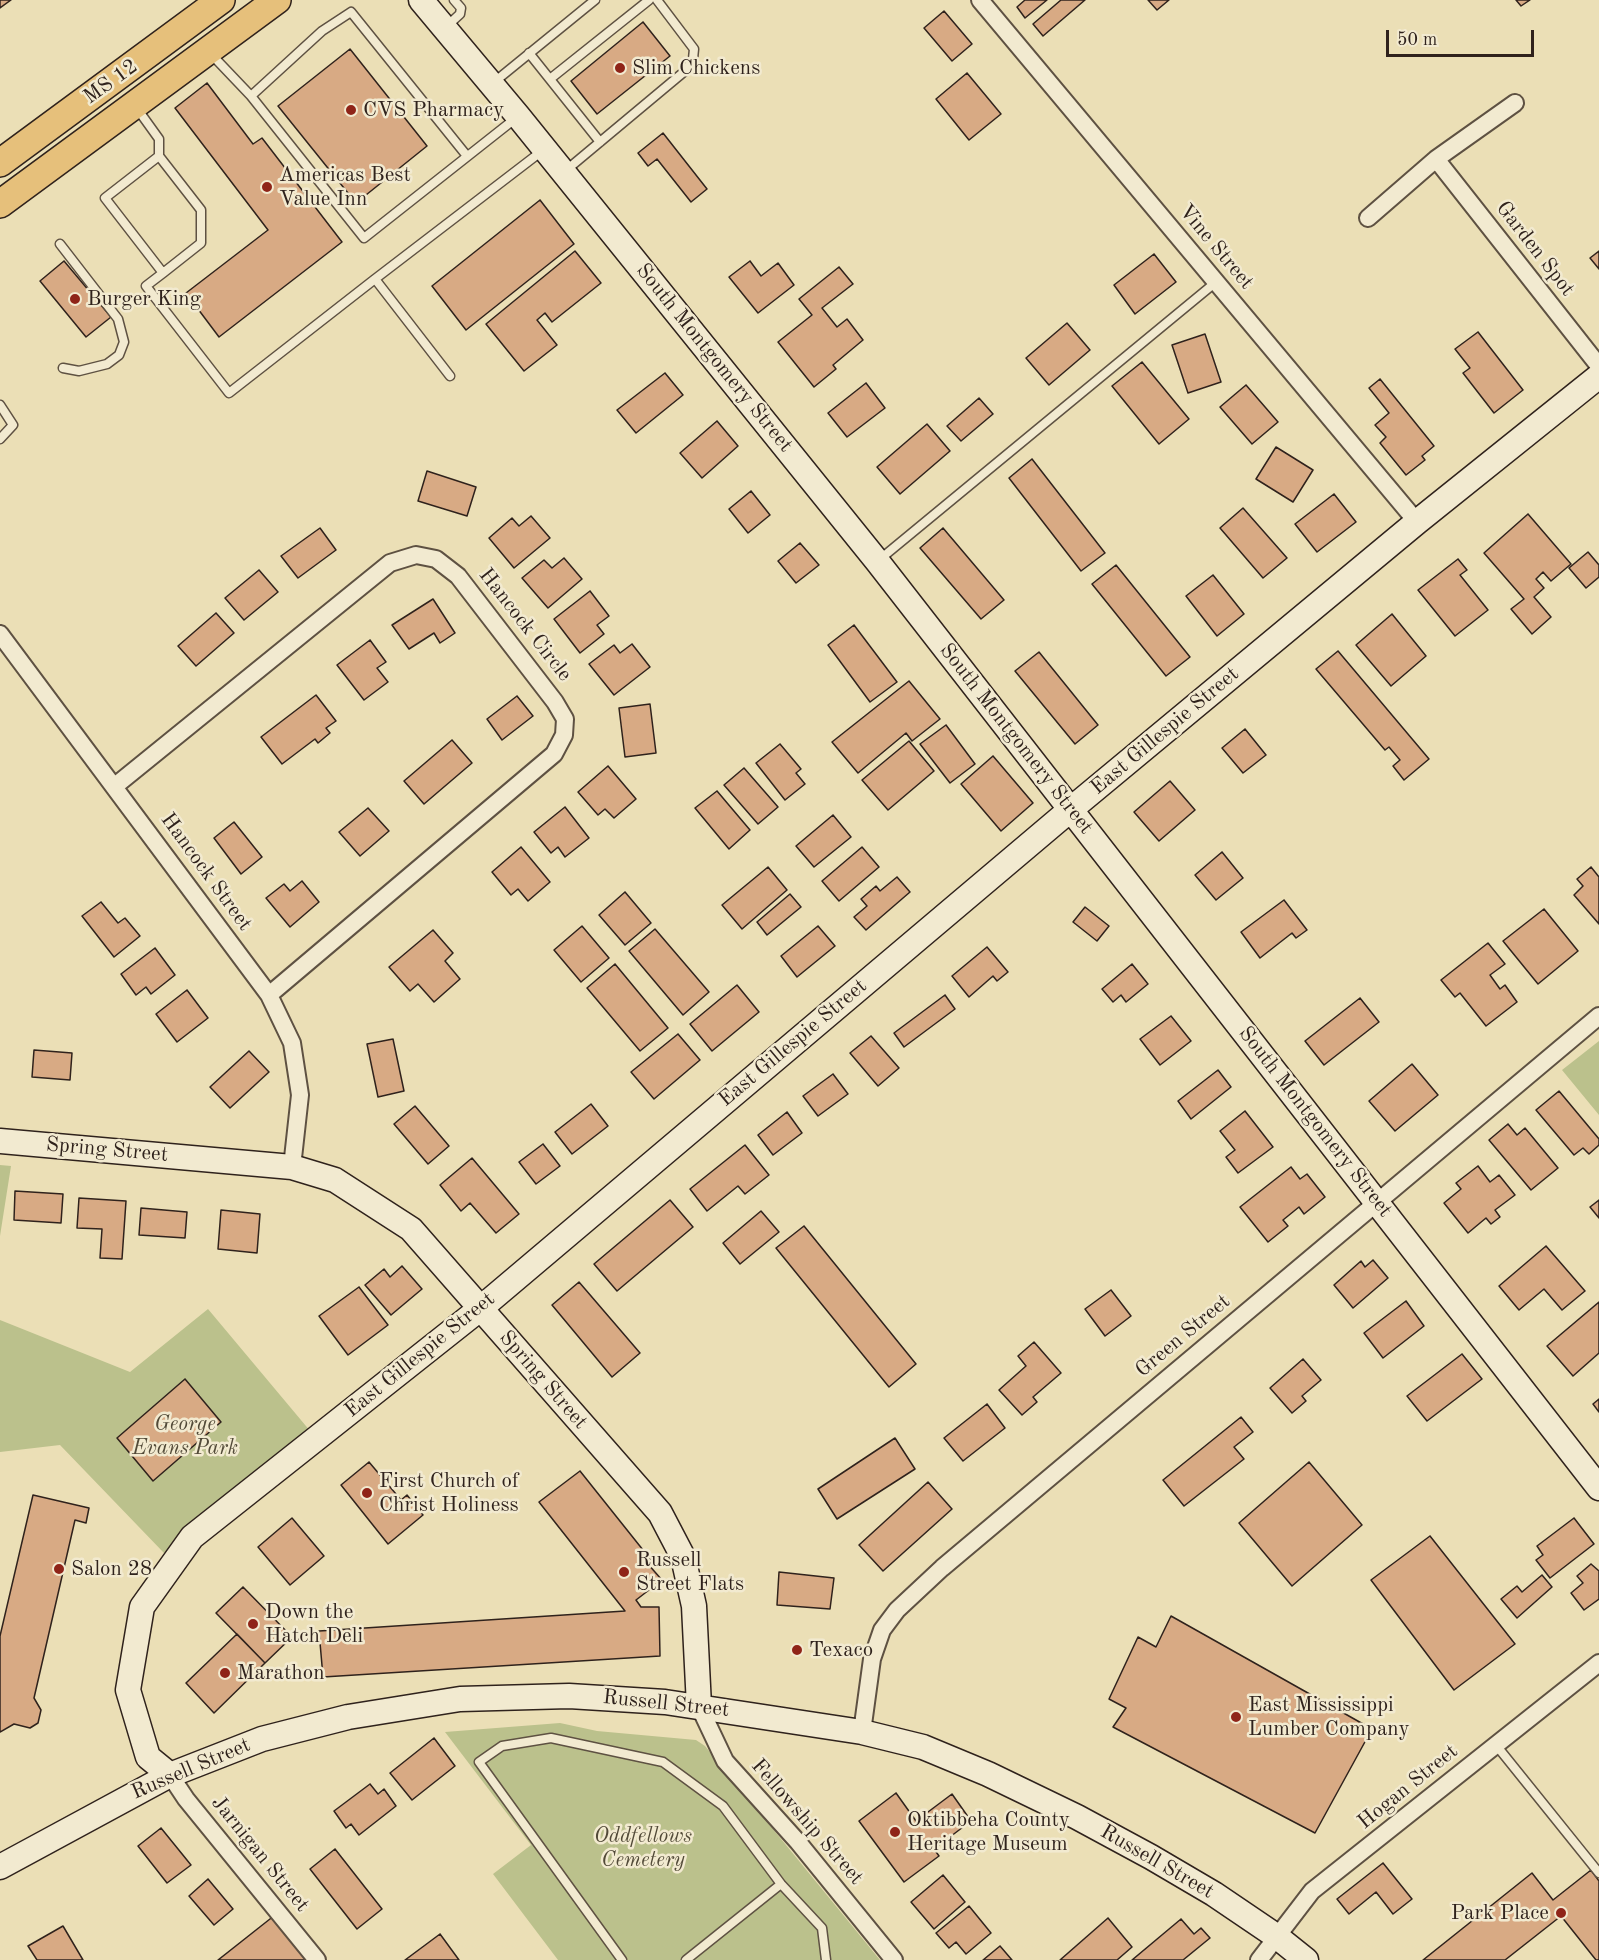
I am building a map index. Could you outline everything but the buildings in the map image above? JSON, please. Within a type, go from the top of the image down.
[{"type":"main road","name":"MS 12","points":[[0,163],[221,0]]},
{"type":"main road","name":"MS 12","points":[[0,204],[277,0]]},
{"type":"main road","points":[[0,168],[3,172],[0,183]]},
{"type":"street","name":"South Montgomery Street","points":[[421,0],[564,172],[877,561],[1599,1488]]},
{"type":"street","name":"Vine Street","points":[[980,0],[1418,522]]},
{"type":"street","points":[[1368,219],[1436,159],[1515,103]]},
{"type":"street","name":"Garden Spot","points":[[1436,159],[1599,366]]},
{"type":"street","name":"East Gillespie Street","points":[[170,1775],[148,1757],[128,1690],[142,1607],[192,1537],[481,1308],[1070,810],[1418,522],[1599,376]]},
{"type":"street","name":"Hancock Circle","points":[[115,786],[390,563],[416,555],[436,560],[458,576],[555,702],[565,719],[564,735],[554,754],[269,995]]},
{"type":"street","name":"Hancock Street","points":[[0,634],[269,995],[292,1043],[300,1095],[292,1167]]},
{"type":"street","name":"Green Street","points":[[862,1732],[872,1659],[882,1630],[897,1610],[950,1561],[1599,1016]]},
{"type":"street","name":"Spring Street","points":[[0,1141],[292,1167],[336,1180],[411,1229],[660,1513],[683,1557],[694,1606],[699,1706]]},
{"type":"street","name":"Hogan Street","points":[[1259,1960],[1312,1892],[1599,1663]]},
{"type":"street","name":"Russell Street","points":[[0,1867],[170,1775],[262,1739],[348,1717],[460,1699],[569,1696],[699,1706],[862,1732],[923,1748],[988,1774],[1077,1817],[1214,1894],[1276,1936],[1306,1960]]},
{"type":"street","name":"Fellowship Street","points":[[699,1706],[724,1761],[798,1842],[894,1960]]},
{"type":"street","name":"Jarnigan Street","points":[[170,1775],[317,1960]]},
{"type":"lane","points":[[445,29],[460,14],[461,8],[454,0]]},
{"type":"lane","points":[[491,84],[595,0]]},
{"type":"lane","points":[[550,80],[648,0]]},
{"type":"lane","points":[[564,172],[685,71],[693,59],[694,49],[657,0]]},
{"type":"lane","points":[[251,96],[322,31],[351,12],[467,156]]},
{"type":"lane","points":[[208,51],[251,96],[364,238],[518,116]]},
{"type":"lane","points":[[529,54],[600,142]]},
{"type":"lane","points":[[134,105],[159,139],[159,156],[201,210],[201,243],[146,286],[229,393],[545,149]]},
{"type":"lane","points":[[159,156],[105,198],[163,273]]},
{"type":"lane","points":[[60,244],[118,319],[124,342],[119,355],[107,364],[79,371],[63,368]]},
{"type":"lane","points":[[375,279],[450,376]]},
{"type":"lane","points":[[877,561],[1216,282]]},
{"type":"lane","points":[[0,405],[13,425],[0,439]]},
{"type":"lane","points":[[622,1960],[479,1762],[502,1746],[551,1738],[663,1762],[723,1806],[781,1884],[822,1928],[826,1960]]},
{"type":"lane","points":[[1496,1745],[1599,1874]]},
{"type":"lane","points":[[686,1960],[781,1884]]},
{"type":"green space","points":[[1599,1041],[1599,1115],[1562,1070]]},
{"type":"green space","points":[[0,1165],[11,1166],[0,1236]]},
{"type":"green space","name":"George Evans Park","points":[[208,1309],[316,1438],[192,1537],[164,1553],[60,1445],[0,1452],[0,1320],[130,1372]]},
{"type":"green space","name":"Oddfellows Cemetery","points":[[560,1723],[597,1731],[696,1740],[705,1746],[880,1960],[558,1960],[493,1874],[531,1845],[445,1732]]},
{"type":"place","name":"Slim Chickens","points":[[620,68]]},
{"type":"place","name":"CVS Pharmacy","points":[[351,110]]},
{"type":"place","name":"Americas Best Value Inn","points":[[267,187]]},
{"type":"place","name":"Burger King","points":[[75,299]]},
{"type":"place","name":"First Church of Christ Holiness","points":[[367,1493]]},
{"type":"place","name":"Salon 28","points":[[59,1569]]},
{"type":"place","name":"Russell Street Flats","points":[[624,1572]]},
{"type":"place","name":"Down the Hatch Deli","points":[[253,1624]]},
{"type":"place","name":"Texaco","points":[[797,1650]]},
{"type":"place","name":"Marathon","points":[[225,1673]]},
{"type":"place","name":"East Mississippi Lumber Company","points":[[1236,1717]]},
{"type":"place","name":"Oktibbeha County Heritage Museum","points":[[895,1832]]},
{"type":"place","name":"Park Place","points":[[1561,1913]]}]
